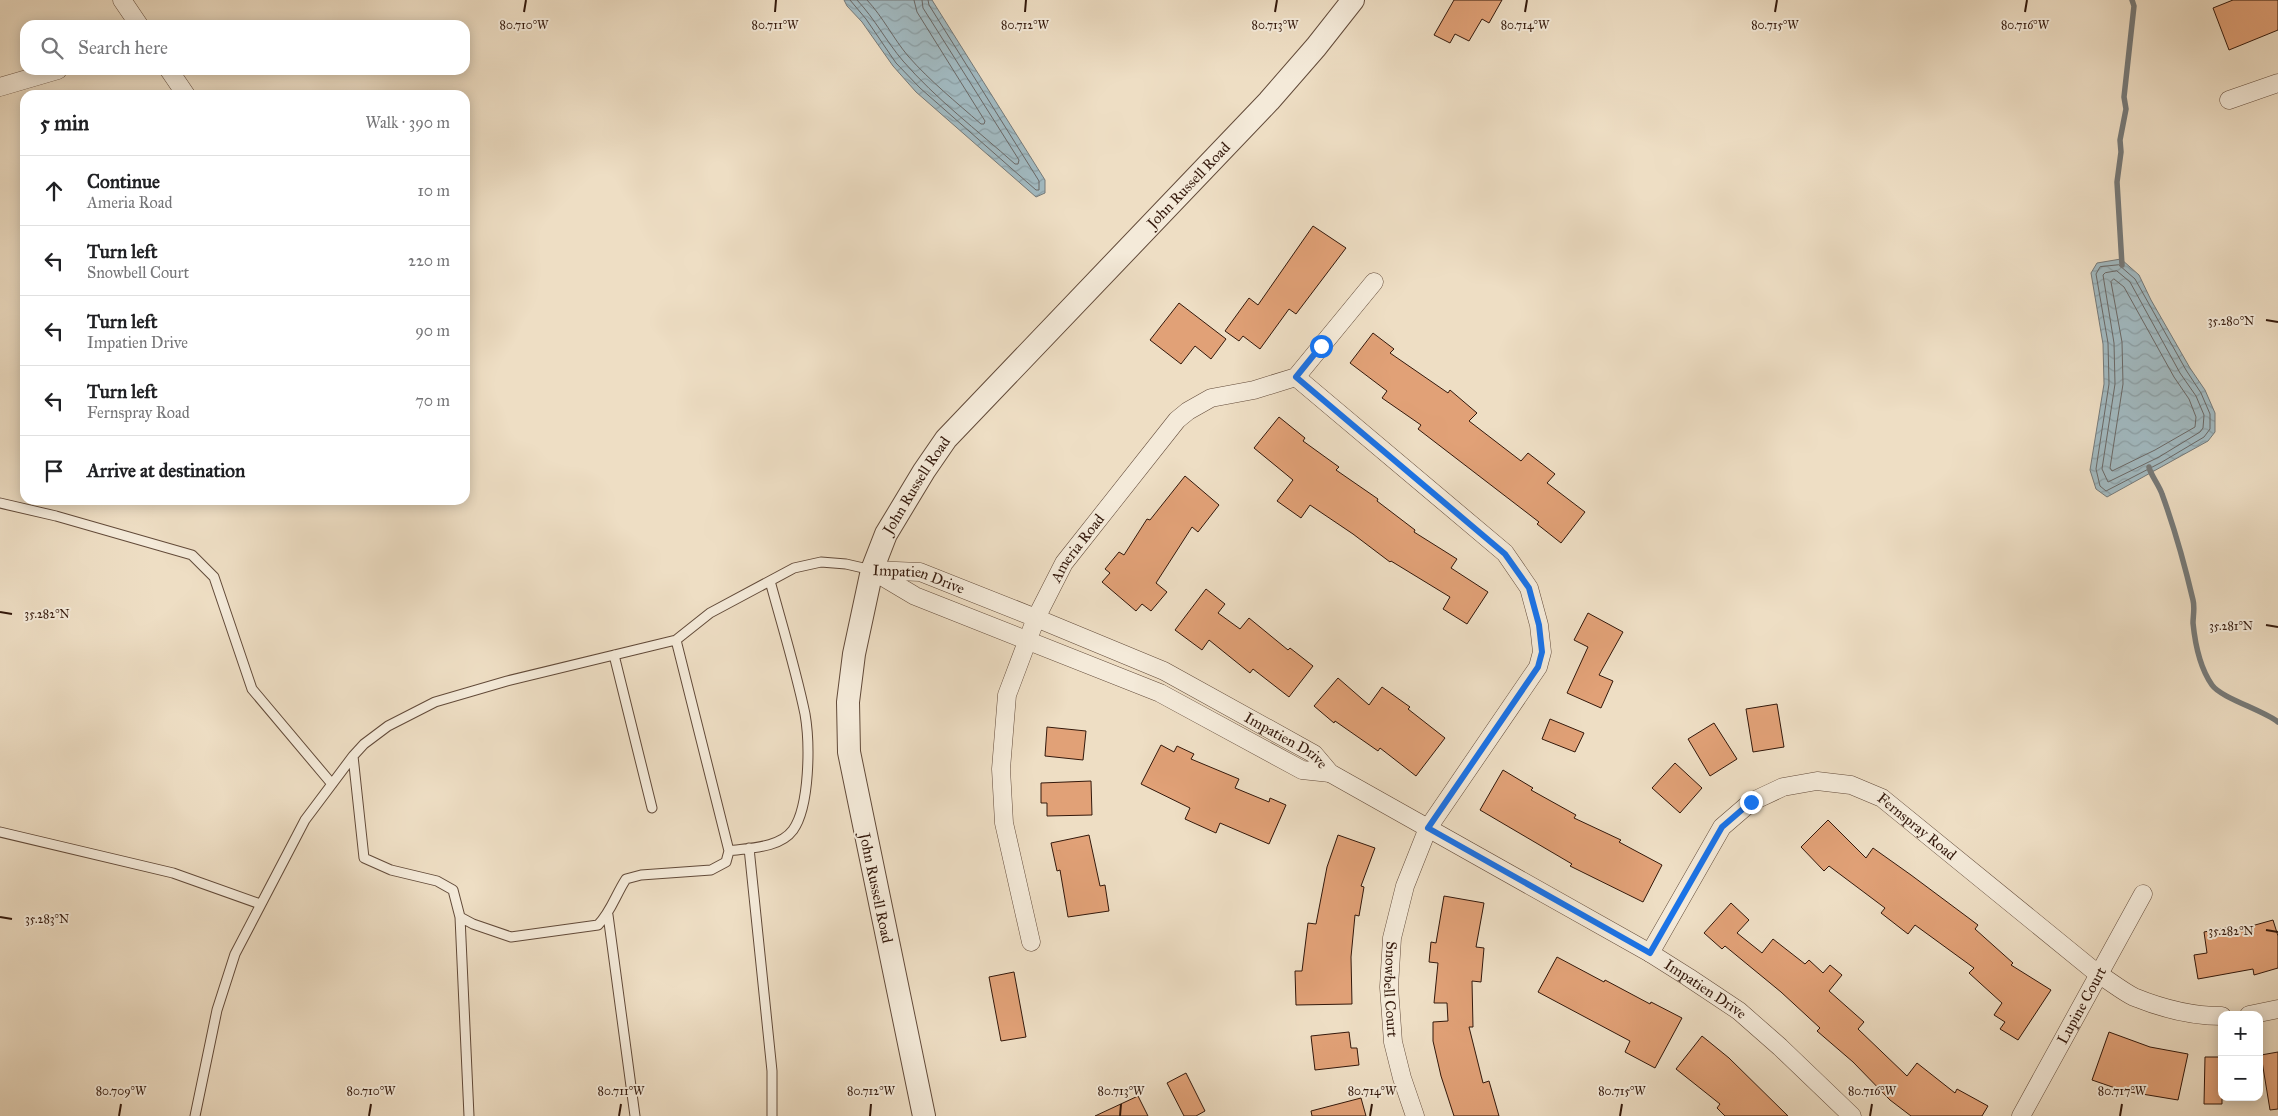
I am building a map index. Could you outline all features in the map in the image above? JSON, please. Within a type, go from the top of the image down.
[{"type":"street","points":[[122,0],[134,20]]},
{"type":"street","name":"John Russell Road","points":[[924,1116],[849,752],[848,702],[854,654],[872,570],[886,534],[946,439],[1269,102],[1353,0]]},
{"type":"street","points":[[0,87],[44,75]]},
{"type":"street","points":[[172,75],[183,90]]},
{"type":"street","points":[[2229,100],[2278,83]]},
{"type":"street","points":[[1296,377],[1374,282]]},
{"type":"street","name":"Ameria Road","points":[[1031,942],[1004,823],[1001,769],[1007,695],[1036,618],[1064,563],[1177,420],[1188,411],[1211,398],[1254,390],[1296,377]]},
{"type":"street","name":"Snowbell Court","points":[[1296,377],[1505,554],[1529,588],[1540,634],[1542,652],[1538,667],[1428,828],[1405,886],[1398,912],[1392,938],[1389,987],[1393,1042],[1402,1078],[1415,1116]]},
{"type":"street","name":"Impatien Drive","points":[[872,570],[920,572],[1164,671],[1314,754],[1330,773],[1650,953],[1738,1011],[1780,1047],[1852,1116]]},
{"type":"street","name":"Impatien Drive","points":[[872,570],[914,596],[1160,693],[1302,770],[1330,773]]},
{"type":"street","name":"Fernspray Road","points":[[1650,953],[1722,827],[1751,802],[1783,787],[1817,781],[1852,786],[1882,798],[2098,974],[2133,996],[2174,1010],[2218,1016]]},
{"type":"street","name":"Lupine Court","points":[[2021,1116],[2143,894]]},
{"type":"street","points":[[2263,1012],[2278,1009]]},
{"type":"lane","points":[[0,503],[56,516],[192,555],[214,577],[252,689],[332,784]]},
{"type":"lane","points":[[196,1116],[217,1010],[235,954],[305,820],[364,744],[388,726],[435,702],[507,681],[676,640],[710,613],[794,568],[821,562],[846,564],[872,570]]},
{"type":"lane","points":[[729,851],[773,844],[792,831],[804,804],[808,776],[805,716],[770,581]]},
{"type":"lane","points":[[460,917],[473,924],[510,937],[598,925],[608,915],[617,892],[626,879],[641,875],[710,870],[726,862],[729,851],[676,640]]},
{"type":"lane","points":[[614,655],[652,808]]},
{"type":"lane","points":[[353,756],[364,858],[391,870],[437,881],[453,890],[460,917],[469,1116]]},
{"type":"lane","points":[[0,832],[173,873],[260,904]]},
{"type":"lane","points":[[749,848],[772,1070],[772,1116]]},
{"type":"lane","points":[[608,915],[635,1116]]},
{"type":"water","points":[[844,0],[932,0],[1045,180],[1045,193],[1036,197],[916,92],[893,66]]},
{"type":"water","points":[[2121,259],[2139,275],[2190,368],[2205,390],[2215,413],[2215,432],[2208,441],[2107,497],[2096,489],[2090,470],[2104,384],[2103,344],[2091,273],[2097,263]]},
{"type":"building","points":[[1454,0],[1502,0],[1489,23],[1482,19],[1469,41],[1455,34],[1450,43],[1434,35]]},
{"type":"building","points":[[2233,0],[2278,0],[2278,30],[2229,50],[2213,8]]},
{"type":"building","points":[[1313,226],[1346,248],[1296,314],[1289,309],[1260,349],[1243,336],[1239,341],[1225,331],[1249,298],[1258,305]]},
{"type":"building","points":[[1179,303],[1226,339],[1211,359],[1195,346],[1181,364],[1150,340]]},
{"type":"building","points":[[1373,333],[1394,349],[1390,353],[1448,393],[1450,390],[1477,413],[1469,421],[1521,461],[1528,453],[1555,474],[1547,483],[1585,512],[1561,543],[1537,524],[1539,522],[1418,429],[1421,425],[1382,398],[1387,391],[1350,363]]},
{"type":"building","points":[[1279,417],[1305,438],[1303,441],[1339,467],[1336,470],[1378,499],[1377,501],[1415,530],[1414,532],[1457,559],[1451,568],[1488,592],[1467,624],[1443,609],[1450,597],[1390,562],[1310,505],[1301,518],[1277,501],[1293,480],[1254,448]]},
{"type":"building","points":[[1185,476],[1219,505],[1198,532],[1192,527],[1156,583],[1167,592],[1151,611],[1142,604],[1136,611],[1102,582],[1110,573],[1105,569],[1119,552],[1124,555],[1147,519],[1150,520]]},
{"type":"building","points":[[1206,589],[1225,604],[1218,613],[1240,629],[1249,618],[1288,650],[1290,648],[1313,666],[1289,697],[1253,669],[1250,673],[1209,640],[1202,650],[1175,630]]},
{"type":"building","points":[[1588,613],[1623,632],[1599,675],[1613,681],[1601,708],[1567,693],[1588,647],[1574,640]]},
{"type":"building","points":[[1338,678],[1369,705],[1382,687],[1410,707],[1408,709],[1445,738],[1416,776],[1380,748],[1378,751],[1335,721],[1334,723],[1314,706]]},
{"type":"building","points":[[1777,704],[1784,747],[1753,752],[1746,709]]},
{"type":"building","points":[[1550,719],[1584,733],[1575,752],[1542,739]]},
{"type":"building","points":[[1714,723],[1737,759],[1710,776],[1688,739]]},
{"type":"building","points":[[1047,727],[1086,731],[1083,760],[1045,756]]},
{"type":"building","points":[[1161,745],[1174,752],[1177,746],[1194,754],[1191,759],[1239,779],[1235,788],[1269,802],[1270,798],[1286,805],[1269,844],[1220,823],[1216,833],[1185,819],[1190,808],[1141,784]]},
{"type":"building","points":[[1675,763],[1702,788],[1680,813],[1652,788]]},
{"type":"building","points":[[1503,770],[1533,788],[1531,790],[1576,815],[1574,818],[1621,840],[1619,842],[1662,865],[1643,902],[1570,866],[1572,864],[1480,810]]},
{"type":"building","points":[[1091,781],[1092,815],[1047,816],[1047,803],[1041,803],[1041,783]]},
{"type":"building","points":[[1828,820],[1866,858],[1873,848],[1978,925],[1975,929],[2013,963],[2011,965],[2051,990],[2018,1040],[2000,1029],[2005,1022],[1994,1015],[2002,1003],[1969,973],[1974,968],[1915,925],[1908,934],[1881,913],[1885,908],[1829,866],[1824,871],[1801,847]]},
{"type":"building","points":[[1089,835],[1100,886],[1105,885],[1109,911],[1068,917],[1060,870],[1057,871],[1051,843]]},
{"type":"building","points":[[1338,835],[1375,848],[1361,886],[1364,887],[1359,916],[1355,915],[1351,957],[1352,1004],[1296,1005],[1295,971],[1302,971],[1308,923],[1316,924],[1327,867]]},
{"type":"building","points":[[1444,896],[1484,903],[1476,947],[1484,948],[1481,982],[1472,981],[1473,1027],[1469,1027],[1483,1083],[1489,1081],[1499,1116],[1454,1116],[1441,1076],[1433,1041],[1433,1022],[1448,1021],[1447,1003],[1434,1003],[1438,963],[1429,962],[1431,942],[1436,943]]},
{"type":"building","points":[[1731,903],[1749,920],[1737,933],[1762,953],[1773,939],[1805,964],[1809,960],[1823,973],[1830,965],[1842,975],[1829,991],[1864,1022],[1858,1029],[1907,1076],[1917,1063],[1955,1093],[1957,1089],[1988,1106],[1982,1116],[1911,1116],[1890,1100],[1853,1062],[1817,1031],[1820,1028],[1781,992],[1725,946],[1722,949],[1704,933]]},
{"type":"building","points":[[2273,920],[2278,936],[2278,968],[2254,975],[2253,969],[2198,979],[2194,955],[2207,953],[2204,932],[2229,927],[2230,932]]},
{"type":"building","points":[[1557,957],[1604,982],[1605,980],[1650,1004],[1651,1002],[1682,1018],[1655,1068],[1625,1052],[1630,1041],[1538,992]]},
{"type":"building","points":[[1014,972],[1026,1037],[1001,1041],[989,977]]},
{"type":"building","points":[[1349,1032],[1351,1048],[1357,1048],[1359,1065],[1315,1070],[1311,1036]]},
{"type":"building","points":[[2109,1032],[2150,1047],[2188,1054],[2178,1100],[2124,1091],[2092,1080]]},
{"type":"building","points":[[1702,1036],[1729,1058],[1788,1116],[1725,1116],[1717,1108],[1720,1104],[1676,1069]]},
{"type":"building","points":[[2278,1052],[2278,1109],[2270,1110],[2263,1067],[2263,1055]]},
{"type":"building","points":[[2205,1057],[2218,1057],[2218,1101],[2222,1101],[2222,1104],[2204,1104]]},
{"type":"building","points":[[1186,1073],[1205,1111],[1196,1116],[1184,1116],[1167,1083]]},
{"type":"building","points":[[1138,1096],[1148,1116],[1095,1116]]},
{"type":"building","points":[[1361,1098],[1366,1116],[1312,1116],[1311,1111]]},
{"type":"waterway","points":[[2122,265],[2117,182],[2121,152],[2120,140],[2126,109],[2124,97],[2134,6],[2132,0]]},
{"type":"waterway","points":[[2149,467],[2162,494],[2183,560],[2194,603],[2193,623],[2197,647],[2201,663],[2208,678],[2212,685],[2224,695],[2278,722]]},
{"type":"route","points":[[1321,346],[1296,377],[1473,524],[1505,554],[1529,588],[1539,625],[1542,652],[1538,667],[1428,828],[1650,953],[1722,827],[1751,802]]}]
